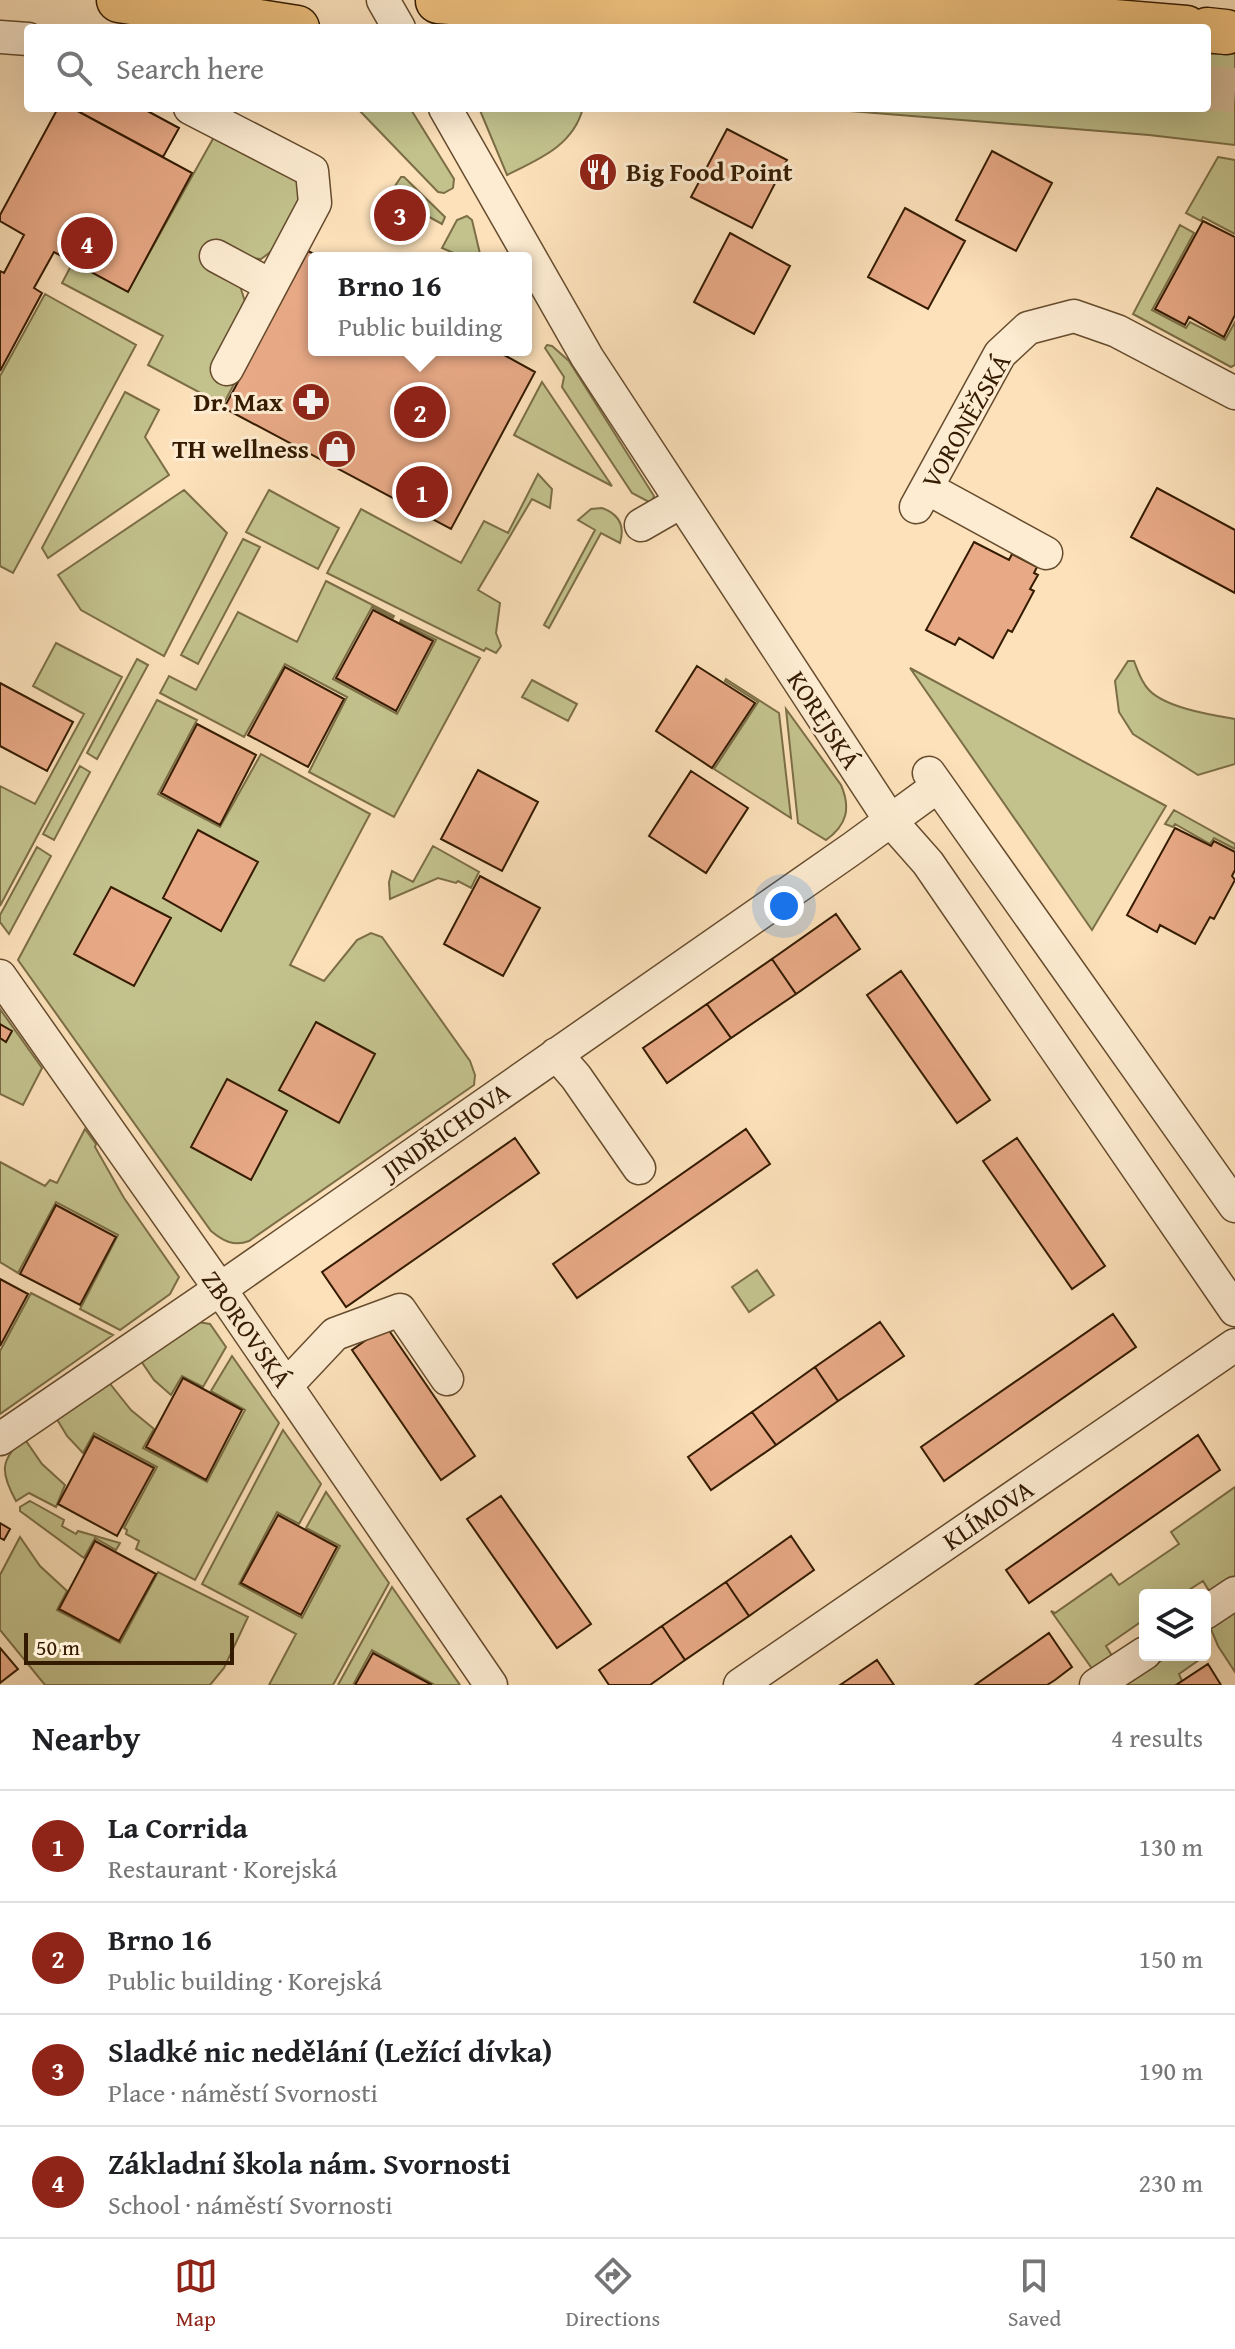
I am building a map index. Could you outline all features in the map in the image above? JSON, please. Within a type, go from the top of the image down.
[{"type":"highway","points":[[119,0],[272,24]]},
{"type":"highway","points":[[847,0],[948,18]]},
{"type":"highway","points":[[438,1],[594,12],[1137,24]]},
{"type":"street","points":[[383,0],[397,24]]},
{"type":"street","points":[[0,37],[24,39]]},
{"type":"street","points":[[198,112],[312,171],[315,203],[227,369]]},
{"type":"street","name":"KOREJSKÁ","points":[[447,112],[527,252]]},
{"type":"street","points":[[216,256],[270,285]]},
{"type":"street","name":"KOREJSKÁ","points":[[532,261],[587,357],[890,820],[928,863],[1235,1310]]},
{"type":"street","name":"VORONĚŽSKÁ","points":[[1046,553],[922,497],[1000,354],[1028,328],[1074,316],[1117,331],[1235,393]]},
{"type":"street","points":[[641,525],[681,502]]},
{"type":"street","name":"JINDŘICHOVA","points":[[0,1439],[220,1289],[890,820],[933,780],[1235,1206]]},
{"type":"street","name":"ZBOROVSKÁ","points":[[0,976],[220,1289],[491,1685]]},
{"type":"street","points":[[556,1054],[576,1077],[639,1168]]},
{"type":"street","points":[[286,1386],[335,1334],[400,1310],[447,1379]]},
{"type":"street","name":"KLÍMOVA","points":[[740,1685],[1235,1345]]},
{"type":"street","points":[[1211,1609],[1235,1593]]},
{"type":"street","points":[[1096,1685],[1139,1657]]},
{"type":"shaded area","points":[[1235,53],[1235,145],[862,112],[1211,112],[1211,54]]},
{"type":"shaded area","points":[[361,112],[412,112],[454,179],[453,188],[444,193],[438,192]]},
{"type":"shaded area","points":[[481,112],[581,112],[563,142],[507,175]]},
{"type":"shaded area","points":[[219,128],[280,161],[300,186],[296,222],[289,236],[261,259],[231,257],[246,305],[277,303],[223,405],[148,365],[163,336],[62,283],[73,262],[128,291]]},
{"type":"shaded area","points":[[1218,157],[1235,160],[1235,234],[1203,217],[1201,221],[1186,213]]},
{"type":"shaded area","points":[[401,177],[445,217],[442,224],[389,195]]},
{"type":"shaded area","points":[[467,216],[472,220],[480,252],[451,252],[442,248],[457,220]]},
{"type":"shaded area","points":[[1180,225],[1194,233],[1152,310],[1186,328],[1190,322],[1225,340],[1235,322],[1235,365],[1231,367],[1133,314]]},
{"type":"shaded area","points":[[45,294],[136,345],[13,573],[0,566],[0,376]]},
{"type":"shaded area","points":[[547,345],[569,361],[654,496],[652,501],[632,493],[562,387],[564,377],[545,348]]},
{"type":"shaded area","points":[[542,382],[612,486],[514,435]]},
{"type":"shaded area","points":[[125,392],[159,410],[145,437],[169,475],[48,558],[42,548]]},
{"type":"shaded area","points":[[538,474],[552,489],[550,508],[532,499],[478,590],[500,603],[496,633],[501,646],[496,653],[486,648],[484,651],[327,573],[361,509],[461,563],[484,521],[508,533]]},
{"type":"shaded area","points":[[184,490],[227,533],[164,656],[81,610],[58,575]]},
{"type":"shaded area","points":[[269,490],[339,528],[318,569],[246,532]]},
{"type":"shaded area","points":[[602,508],[619,521],[622,531],[620,543],[601,533],[549,628],[544,625],[595,530],[578,520],[591,509]]},
{"type":"shaded area","points":[[243,539],[260,547],[198,664],[181,655]]},
{"type":"shaded area","points":[[326,581],[394,616],[372,607],[333,679],[397,714],[436,640],[401,620],[480,658],[394,817],[309,772],[347,697],[285,664],[244,737],[160,693],[169,676],[196,690],[238,612],[297,642]]},
{"type":"shaded area","points":[[56,643],[122,677],[0,906],[0,786],[35,804],[84,714],[33,686]]},
{"type":"shaded area","points":[[137,659],[148,665],[97,759],[87,753]]},
{"type":"shaded area","points":[[1128,661],[1134,661],[1149,690],[1166,702],[1235,719],[1235,764],[1198,775],[1133,734],[1119,712],[1115,681]]},
{"type":"shaded area","points":[[910,668],[1166,806],[1092,930]]},
{"type":"shaded area","points":[[726,679],[779,713],[791,818],[714,769],[758,702]]},
{"type":"shaded area","points":[[532,680],[577,704],[568,721],[522,697]]},
{"type":"shaded area","points":[[157,700],[197,720],[158,794],[220,827],[261,754],[370,814],[290,965],[324,981],[357,940],[371,933],[382,937],[470,1061],[475,1075],[474,1085],[244,1243],[229,1242],[211,1231],[18,960]]},
{"type":"shaded area","points":[[786,709],[844,793],[846,809],[843,822],[826,840],[798,823]]},
{"type":"shaded area","points":[[80,766],[90,772],[54,840],[43,834]]},
{"type":"shaded area","points":[[1174,810],[1235,844],[1235,849],[1214,838],[1210,844],[1175,824],[1173,827],[1165,824]]},
{"type":"shaded area","points":[[433,846],[479,872],[471,888],[458,881],[438,878],[390,899],[392,871],[413,882]]},
{"type":"shaded area","points":[[37,847],[51,856],[9,934],[0,922],[0,915]]},
{"type":"shaded area","points":[[0,1009],[42,1068],[23,1105],[0,1094]]},
{"type":"shaded area","points":[[85,1129],[124,1198],[179,1277],[170,1294],[120,1330],[80,1309],[118,1235],[56,1202],[18,1273],[0,1262],[0,1162],[45,1186],[50,1180],[57,1183]]},
{"type":"shaded area","points":[[757,1270],[774,1295],[749,1312],[732,1287]]},
{"type":"shaded area","points":[[31,1293],[113,1335],[0,1414],[0,1351]]},
{"type":"shaded area","points":[[198,1322],[210,1324],[226,1347],[203,1387],[182,1376],[171,1395],[154,1380],[139,1358]]},
{"type":"shaded area","points":[[232,1356],[279,1423],[195,1580],[136,1549],[139,1541],[126,1534],[124,1528],[157,1467],[94,1433],[83,1453],[67,1436],[55,1416],[107,1380],[131,1410],[154,1429],[143,1448],[207,1482],[245,1410],[211,1391]]},
{"type":"shaded area","points":[[283,1430],[321,1484],[299,1524],[277,1512],[239,1584],[302,1618],[340,1546],[306,1528],[326,1492],[389,1583],[333,1685],[269,1685],[296,1634],[202,1584]]},
{"type":"shaded area","points":[[24,1438],[42,1464],[65,1485],[56,1507],[29,1493],[16,1501],[11,1491],[5,1467],[10,1453]]},
{"type":"shaded area","points":[[1235,1487],[1235,1585],[1214,1599],[1211,1589],[1203,1581],[1190,1589],[1139,1589],[1139,1623],[1106,1646],[1114,1659],[1098,1677],[1051,1611],[1055,1613],[1111,1574],[1119,1585],[1179,1544],[1171,1532]]},
{"type":"shaded area","points":[[30,1501],[64,1520],[62,1526],[76,1534],[78,1531],[120,1543],[116,1550],[95,1538],[84,1558],[20,1511],[20,1507]]},
{"type":"shaded area","points":[[20,1537],[40,1566],[67,1591],[57,1610],[120,1643],[158,1572],[248,1617],[224,1668],[210,1685],[45,1685],[0,1630],[0,1575]]},
{"type":"shaded area","points":[[392,1587],[460,1685],[435,1685],[372,1650],[353,1685],[338,1685]]},
{"type":"shaded area","points":[[1235,1604],[1235,1672],[1218,1646],[1211,1620]]},
{"type":"shaded area","points":[[1161,1661],[1197,1661],[1179,1674],[1182,1681],[1177,1685],[1124,1685]]},
{"type":"building","points":[[56,112],[79,112],[192,173],[128,292],[54,252],[34,288],[42,293],[0,371],[0,271],[4,273],[24,235],[0,221],[0,215]]},
{"type":"building","points":[[79,112],[149,112],[179,128],[163,157]]},
{"type":"building","points":[[727,129],[787,160],[752,228],[691,197]]},
{"type":"building","points":[[992,151],[1052,183],[1016,251],[956,220]]},
{"type":"building","name":"Big Food Point","points":[[593,158],[613,176],[603,186],[584,169]]},
{"type":"building","points":[[905,208],[965,241],[928,309],[868,277]]},
{"type":"building","points":[[1203,221],[1235,237],[1235,315],[1224,337],[1189,317],[1185,325],[1155,309]]},
{"type":"building","points":[[730,233],[790,266],[754,334],[694,302]]},
{"type":"building","points":[[308,251],[308,356],[506,356],[535,372],[451,529],[224,408]]},
{"type":"building","points":[[1157,488],[1235,530],[1235,593],[1131,537]]},
{"type":"building","points":[[974,542],[1009,560],[1012,554],[1037,567],[1034,573],[1038,575],[1030,589],[1034,591],[1012,632],[1008,630],[993,658],[959,638],[955,645],[926,630]]},
{"type":"building","points":[[373,610],[433,641],[396,711],[336,678]]},
{"type":"building","points":[[697,666],[755,703],[712,768],[656,731]]},
{"type":"building","points":[[285,667],[344,699],[308,767],[248,735]]},
{"type":"building","points":[[0,683],[73,722],[47,771],[0,746]]},
{"type":"building","points":[[197,724],[256,755],[220,825],[161,793]]},
{"type":"building","points":[[478,770],[538,802],[502,871],[441,839]]},
{"type":"building","points":[[691,771],[748,808],[706,873],[649,836]]},
{"type":"building","points":[[1175,828],[1211,846],[1214,841],[1235,852],[1232,876],[1235,880],[1214,919],[1210,917],[1195,944],[1160,925],[1157,932],[1127,915]]},
{"type":"building","points":[[198,830],[258,862],[221,931],[163,898]]},
{"type":"building","points":[[480,876],[540,908],[503,976],[444,944]]},
{"type":"building","points":[[111,887],[171,918],[134,986],[74,954]]},
{"type":"building","points":[[836,914],[860,949],[796,994],[772,959]]},
{"type":"building","points":[[772,959],[796,994],[731,1038],[707,1004]]},
{"type":"building","points":[[901,971],[990,1100],[957,1123],[867,995]]},
{"type":"building","points":[[707,1004],[731,1038],[667,1083],[643,1048]]},
{"type":"building","points":[[316,1022],[375,1054],[339,1123],[279,1090]]},
{"type":"building","points":[[0,1024],[12,1031],[6,1042],[0,1038]]},
{"type":"building","points":[[227,1079],[287,1111],[251,1180],[191,1147]]},
{"type":"building","points":[[746,1129],[770,1164],[577,1298],[553,1264]]},
{"type":"building","points":[[515,1138],[539,1173],[346,1307],[322,1272]]},
{"type":"building","points":[[1017,1138],[1105,1266],[1072,1289],[983,1161]]},
{"type":"building","points":[[56,1205],[116,1237],[80,1305],[20,1274]]},
{"type":"building","points":[[0,1279],[28,1294],[0,1346]]},
{"type":"building","points":[[1113,1314],[1136,1347],[944,1481],[921,1447]]},
{"type":"building","points":[[880,1322],[904,1356],[838,1401],[815,1367]]},
{"type":"building","points":[[386,1326],[475,1456],[441,1480],[352,1350]]},
{"type":"building","points":[[815,1367],[838,1401],[776,1445],[752,1412]]},
{"type":"building","points":[[183,1378],[242,1410],[206,1480],[146,1447]]},
{"type":"building","points":[[752,1412],[776,1445],[711,1490],[688,1457]]},
{"type":"building","points":[[1198,1435],[1220,1470],[1029,1603],[1006,1570]]},
{"type":"building","points":[[94,1436],[154,1468],[117,1536],[58,1504]]},
{"type":"building","points":[[501,1496],[591,1624],[557,1648],[467,1519]]},
{"type":"building","points":[[278,1515],[337,1547],[301,1615],[241,1583]]},
{"type":"building","points":[[0,1523],[10,1529],[4,1540],[0,1538]]},
{"type":"building","points":[[791,1536],[814,1570],[749,1616],[726,1582]]},
{"type":"building","points":[[95,1541],[156,1574],[119,1641],[59,1609]]},
{"type":"building","points":[[726,1582],[749,1616],[685,1660],[662,1626]]},
{"type":"building","points":[[662,1626],[685,1660],[650,1685],[609,1685],[599,1670]]},
{"type":"building","points":[[1049,1633],[1072,1667],[1055,1680],[1047,1685],[975,1685]]},
{"type":"building","points":[[0,1648],[18,1669],[0,1683]]},
{"type":"building","points":[[373,1653],[432,1685],[355,1685]]},
{"type":"building","points":[[877,1660],[894,1685],[840,1685],[843,1683]]},
{"type":"building","points":[[1208,1664],[1221,1685],[1176,1685]]},
{"type":"tunnel","points":[[1211,88],[1235,90]]},
{"type":"place","name":"Big Food Point","points":[[598,172]]},
{"type":"place","name":"Sladké nic nedělání (Ležící dívka)","points":[[400,215]]},
{"type":"place","name":"Základní škola nám. Svornosti","points":[[87,243]]},
{"type":"place","name":"Dr. Max","points":[[311,402]]},
{"type":"place","name":"Brno 16","points":[[420,412]]},
{"type":"place","name":"TH wellness","points":[[337,449]]},
{"type":"place","name":"La Corrida","points":[[422,492]]}]
